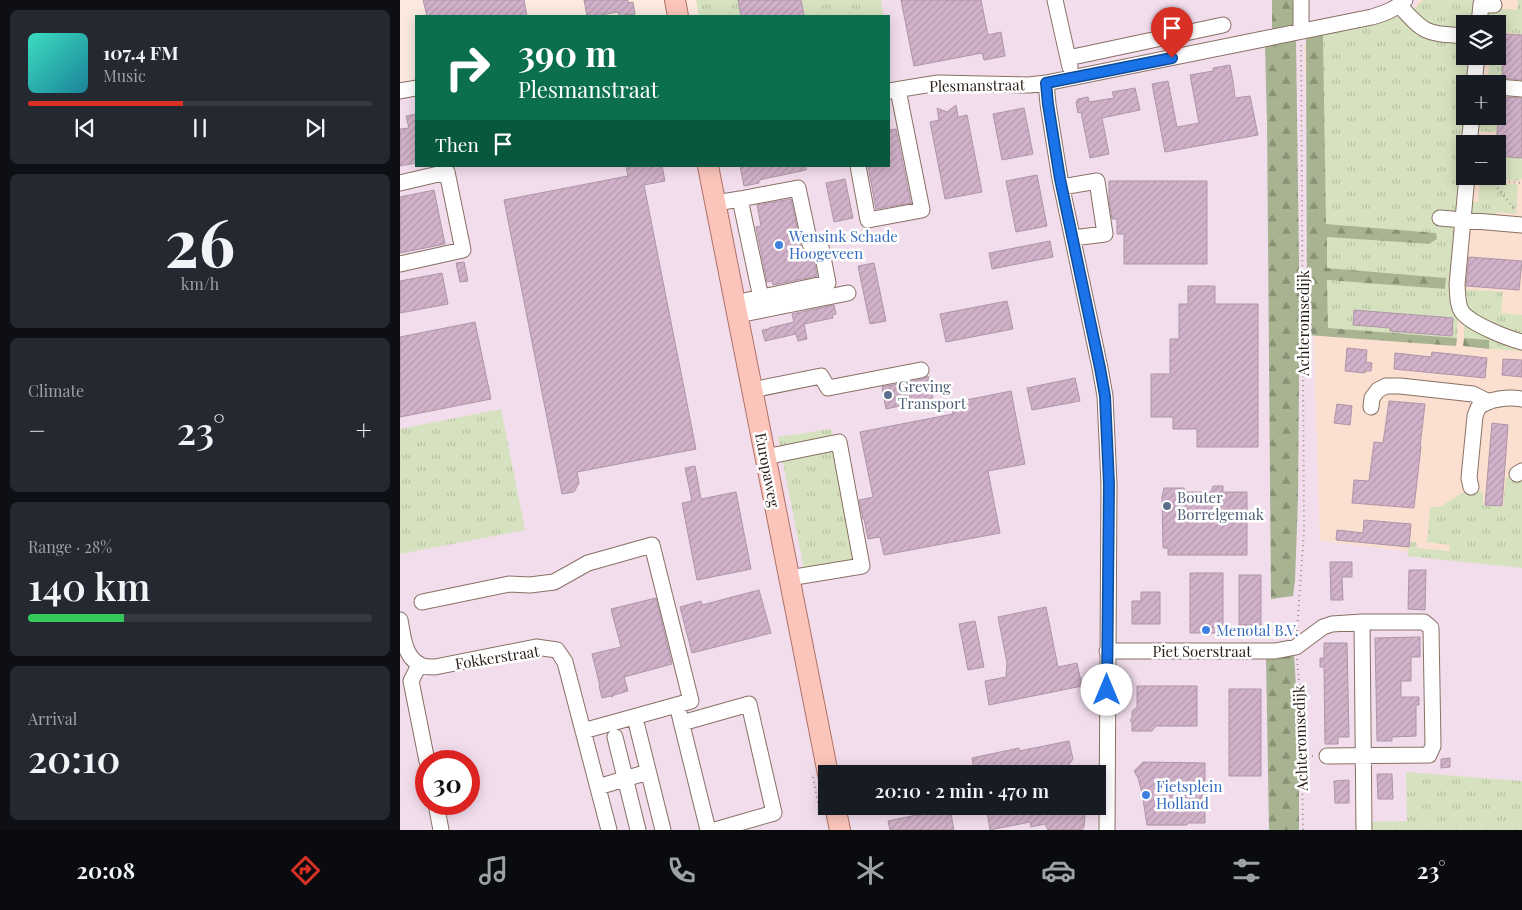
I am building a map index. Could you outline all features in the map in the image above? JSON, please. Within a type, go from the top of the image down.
[{"type":"main road","points":[[675,0],[678,15]]},
{"type":"main road","name":"Europaweg","points":[[708,167],[826,765]]},
{"type":"main road","points":[[836,815],[840,830]]},
{"type":"street","points":[[1056,0],[1072,78]]},
{"type":"street","points":[[1301,0],[1301,31]]},
{"type":"street","points":[[1402,3],[1417,25],[1427,32],[1456,35]]},
{"type":"street","name":"Plesmanstraat","points":[[894,90],[938,83],[1029,85],[1046,83],[1372,18],[1402,3]]},
{"type":"street","points":[[1480,15],[1481,4],[1494,5]]},
{"type":"street","points":[[1068,58],[1224,25]]},
{"type":"street","points":[[1150,40],[1154,61]]},
{"type":"street","points":[[1046,83],[1062,187],[1105,396],[1109,484],[1107,830]]},
{"type":"street","points":[[400,91],[415,88]]},
{"type":"street","points":[[1506,88],[1522,89]]},
{"type":"street","points":[[858,167],[868,220],[922,210],[894,90]]},
{"type":"street","points":[[400,183],[447,172],[463,250],[400,264]]},
{"type":"street","points":[[1062,187],[1097,181],[1105,234],[1073,238]]},
{"type":"street","points":[[1466,185],[1457,285],[1458,302],[1462,312],[1474,322],[1522,342]]},
{"type":"street","points":[[716,203],[798,188],[810,244],[820,242],[828,283],[761,298],[737,309]]},
{"type":"street","points":[[740,199],[761,298]]},
{"type":"street","points":[[1440,218],[1463,220],[1519,218]]},
{"type":"street","points":[[737,309],[848,293]]},
{"type":"street","points":[[752,390],[821,376],[828,388],[921,370]]},
{"type":"street","points":[[1371,407],[1372,398],[1378,390],[1386,386],[1473,394],[1489,402]]},
{"type":"street","points":[[1471,487],[1469,478],[1474,416],[1478,408],[1489,402],[1512,397],[1522,399]]},
{"type":"street","points":[[766,457],[839,442],[862,566],[789,578]]},
{"type":"street","points":[[422,602],[509,584],[530,585],[554,582],[588,563],[652,545],[691,701],[583,731]]},
{"type":"street","points":[[400,620],[409,655],[419,665],[411,681],[425,750]]},
{"type":"street","points":[[1362,622],[1364,830]]},
{"type":"street","name":"Achteromsedijk","points":[[1296,647],[1324,627],[1332,624],[1424,622],[1431,628],[1433,746],[1429,755],[1328,756]]},
{"type":"street","name":"Fokkerstraat","points":[[419,665],[435,667],[536,647],[557,650],[565,662],[609,830]]},
{"type":"street","name":"Piet Soerstraat","points":[[1107,651],[1275,651],[1296,647]]},
{"type":"street","points":[[677,704],[708,830]]},
{"type":"street","points":[[682,723],[749,704],[774,814],[715,830]]},
{"type":"street","points":[[637,726],[663,830]]},
{"type":"street","points":[[615,737],[638,830]]},
{"type":"street","points":[[598,787],[648,772]]},
{"type":"street","points":[[438,815],[441,830]]},
{"type":"path","name":"Achteromsedijk","points":[[1301,31],[1304,531],[1296,647],[1301,702],[1303,830]]},
{"type":"path","points":[[1506,181],[1522,183]]},
{"type":"path","points":[[1495,185],[1519,218]]},
{"type":"shaded area","points":[[864,0],[1522,0],[1522,830],[400,830],[400,83],[415,80],[415,167],[890,167],[890,15],[780,15]]},
{"type":"shaded area","points":[[1419,0],[1522,0],[1522,565],[1320,541],[1304,44],[1412,11]]},
{"type":"green space","points":[[696,0],[881,0],[883,15],[699,15]]},
{"type":"green space","points":[[1272,0],[1296,0],[1296,24],[1272,29]]},
{"type":"green space","points":[[1423,0],[1495,0],[1484,15],[1456,15],[1456,31],[1434,29],[1413,10]]},
{"type":"green space","points":[[1518,0],[1522,0],[1522,34],[1506,32],[1506,15],[1484,15],[1484,7],[1517,10]]},
{"type":"green space","points":[[1392,17],[1400,17],[1420,33],[1417,34],[1456,39],[1456,65],[1472,65],[1472,75],[1456,75],[1456,125],[1465,125],[1465,135],[1456,135],[1456,185],[1462,185],[1453,295],[1458,312],[1457,338],[1328,329],[1327,280],[1445,289],[1445,278],[1327,268],[1326,237],[1429,244],[1437,239],[1436,233],[1326,224],[1323,34]]},
{"type":"green space","points":[[1323,34],[1326,224],[1436,233],[1437,239],[1429,244],[1327,237],[1327,268],[1446,278],[1445,289],[1327,280],[1328,328],[1457,338],[1456,346],[1307,335],[1306,38]]},
{"type":"green space","points":[[1296,39],[1299,378],[1295,581],[1293,596],[1271,599],[1265,45]]},
{"type":"green space","points":[[1489,65],[1503,65],[1502,75],[1488,75]]},
{"type":"green space","points":[[1476,125],[1498,125],[1497,132],[1475,131]]},
{"type":"green space","points":[[1506,157],[1522,158],[1522,178],[1519,181],[1506,180]]},
{"type":"green space","points":[[1518,184],[1517,214],[1497,212],[1497,220],[1468,217],[1469,201],[1478,202],[1480,185]]},
{"type":"green space","points":[[1460,289],[1503,292],[1501,313],[1522,315],[1522,339],[1468,315]]},
{"type":"green space","points":[[1467,320],[1522,345],[1522,351],[1489,349],[1488,340],[1464,338],[1464,327]]},
{"type":"green space","points":[[1464,338],[1489,340],[1489,349],[1463,346]]},
{"type":"green space","points":[[501,409],[525,530],[400,554],[400,429]]},
{"type":"green space","points":[[831,429],[855,560],[804,569],[778,437]]},
{"type":"green space","points":[[1522,475],[1522,568],[1407,556],[1411,542],[1417,542],[1417,548],[1449,551],[1450,545],[1427,542],[1430,507],[1440,507],[1468,489],[1470,491],[1483,492],[1483,505],[1503,507],[1506,477],[1513,478]]},
{"type":"green space","points":[[1294,654],[1299,735],[1299,830],[1269,830],[1266,656]]},
{"type":"green space","points":[[1406,772],[1522,781],[1522,830],[1366,830],[1365,822],[1407,821]]},
{"type":"building","points":[[423,0],[524,0],[527,15],[427,15]]},
{"type":"building","points":[[584,0],[628,0],[628,3],[633,2],[635,14],[619,15],[618,12],[587,15]]},
{"type":"building","points":[[738,0],[801,0],[804,15],[741,15]]},
{"type":"building","points":[[901,0],[981,0],[988,35],[1001,32],[1005,56],[984,60],[982,53],[914,66]]},
{"type":"building","points":[[1506,34],[1522,35],[1522,80],[1506,78],[1506,75],[1502,75],[1503,65],[1506,65]]},
{"type":"building","points":[[1230,65],[1235,98],[1250,96],[1258,135],[1165,152],[1152,84],[1168,81],[1177,127],[1199,123],[1190,75],[1213,71],[1213,68]]},
{"type":"building","points":[[1135,88],[1140,110],[1102,118],[1109,154],[1090,158],[1081,112],[1078,113],[1076,102],[1078,99],[1088,97],[1089,102],[1114,98],[1112,92]]},
{"type":"building","points":[[1506,97],[1522,98],[1522,158],[1506,157],[1506,135],[1497,135],[1498,125],[1506,125]]},
{"type":"building","points":[[956,105],[958,117],[967,115],[982,192],[945,199],[930,122],[939,120],[937,108],[947,112]]},
{"type":"building","points":[[1024,108],[1033,154],[1002,160],[993,114]]},
{"type":"building","points":[[415,114],[415,163],[400,166],[400,129],[409,128],[406,116]]},
{"type":"building","points":[[896,129],[911,203],[876,209],[868,167],[890,167],[890,130]]},
{"type":"building","points":[[626,167],[662,167],[665,181],[644,185],[696,449],[577,472],[579,483],[574,492],[562,494],[504,200],[628,176]]},
{"type":"building","points":[[740,167],[806,167],[806,170],[759,180],[759,183],[744,186]]},
{"type":"building","points":[[1037,175],[1047,226],[1016,232],[1006,181]]},
{"type":"building","points":[[845,179],[853,218],[834,222],[826,183]]},
{"type":"building","points":[[1109,181],[1207,181],[1207,264],[1124,264],[1124,234],[1117,234],[1117,219],[1112,219]]},
{"type":"building","points":[[434,190],[445,244],[400,253],[400,197]]},
{"type":"building","points":[[791,199],[801,246],[807,253],[813,253],[817,276],[773,285],[772,281],[767,282],[756,227],[761,226],[757,205]]},
{"type":"building","points":[[1050,241],[1053,257],[992,269],[989,253]]},
{"type":"building","points":[[1469,257],[1522,261],[1519,290],[1466,286]]},
{"type":"building","points":[[464,262],[468,281],[460,282],[456,263]]},
{"type":"building","points":[[874,263],[886,321],[870,324],[858,266]]},
{"type":"building","points":[[442,273],[448,304],[400,313],[400,281]]},
{"type":"building","points":[[1188,286],[1215,286],[1215,304],[1258,304],[1258,447],[1197,447],[1197,429],[1173,429],[1173,417],[1151,417],[1151,374],[1170,374],[1170,339],[1179,339],[1179,304],[1188,304]]},
{"type":"building","points":[[1007,301],[1013,329],[946,342],[940,314]]},
{"type":"building","points":[[834,305],[836,314],[832,315],[833,318],[804,324],[807,339],[798,341],[796,334],[765,341],[762,330],[794,322],[792,314]]},
{"type":"building","points":[[1354,310],[1453,318],[1452,336],[1390,331],[1390,328],[1353,325]]},
{"type":"building","points":[[475,322],[491,399],[400,417],[400,337]]},
{"type":"building","points":[[1347,348],[1367,350],[1366,362],[1372,363],[1371,371],[1365,371],[1365,373],[1345,371]]},
{"type":"building","points":[[1432,352],[1487,358],[1485,378],[1394,369],[1395,353],[1431,357]]},
{"type":"building","points":[[1503,359],[1522,360],[1522,377],[1502,375]]},
{"type":"building","points":[[928,376],[933,399],[886,409],[882,387],[923,379]]},
{"type":"building","points":[[1075,378],[1080,401],[1032,410],[1027,388]]},
{"type":"building","points":[[1011,391],[1025,464],[988,471],[1000,533],[884,555],[880,537],[868,539],[859,500],[873,497],[860,432],[953,414],[951,403]]},
{"type":"building","points":[[1389,401],[1425,404],[1414,508],[1352,503],[1354,480],[1369,481],[1374,442],[1383,443]]},
{"type":"building","points":[[1337,404],[1352,406],[1350,425],[1334,423]]},
{"type":"building","points":[[1492,423],[1508,425],[1502,506],[1485,505]]},
{"type":"building","points":[[695,466],[701,499],[736,492],[751,569],[697,580],[682,503],[692,501],[685,468]]},
{"type":"building","points":[[1213,486],[1223,486],[1223,492],[1247,492],[1247,555],[1168,555],[1168,548],[1163,548],[1162,497],[1164,488],[1184,488],[1185,492],[1211,492]]},
{"type":"building","points":[[1364,520],[1411,524],[1409,547],[1336,540],[1337,530],[1363,533]]},
{"type":"building","points":[[1330,562],[1352,562],[1352,577],[1342,577],[1343,600],[1331,600]]},
{"type":"building","points":[[1409,570],[1426,570],[1425,610],[1408,609]]},
{"type":"building","points":[[1190,573],[1223,573],[1223,633],[1190,633]]},
{"type":"building","points":[[1239,575],[1261,575],[1261,625],[1239,625]]},
{"type":"building","points":[[759,590],[771,633],[692,653],[680,607],[701,601],[702,605]]},
{"type":"building","points":[[1141,592],[1160,592],[1160,624],[1132,624],[1132,601],[1141,601]]},
{"type":"building","points":[[656,598],[672,664],[624,677],[628,691],[612,697],[602,698],[592,654],[621,647],[611,609]]},
{"type":"building","points":[[1046,607],[1058,667],[1077,663],[1082,686],[989,705],[985,681],[1006,677],[1007,663],[998,617]]},
{"type":"building","points":[[975,621],[984,667],[968,670],[959,624]]},
{"type":"building","points":[[1420,637],[1420,657],[1411,657],[1411,681],[1401,681],[1401,697],[1419,697],[1419,705],[1416,705],[1416,736],[1392,737],[1392,741],[1377,741],[1375,638]]},
{"type":"building","points":[[1324,643],[1347,643],[1349,737],[1338,737],[1338,744],[1325,744],[1324,667],[1320,667],[1320,658],[1324,658]]},
{"type":"building","points":[[1137,686],[1197,686],[1197,726],[1156,726],[1152,731],[1132,731],[1130,720],[1132,718],[1132,711],[1137,707]]},
{"type":"building","points":[[1229,689],[1261,689],[1261,776],[1229,776]]},
{"type":"building","points":[[1069,741],[1073,759],[1069,765],[973,765],[972,758],[1019,748],[1019,751]]},
{"type":"building","points":[[1450,758],[1450,767],[1441,768],[1441,759]]},
{"type":"building","points":[[1143,762],[1205,763],[1205,823],[1147,825],[1142,793],[1134,771]]},
{"type":"building","points":[[1377,774],[1392,774],[1393,799],[1378,799]]},
{"type":"building","points":[[1349,780],[1349,803],[1335,803],[1334,781]]},
{"type":"building","points":[[917,815],[951,815],[954,830],[890,830],[888,821]]},
{"type":"building","points":[[988,815],[1085,816],[1082,830],[1048,830],[1045,824],[1031,827],[1030,822],[990,830]]},
{"type":"place","name":"Wensink Schade Hoogeveen","points":[[779,245]]},
{"type":"place","name":"Greving Transport","points":[[888,395]]},
{"type":"place","name":"Bouter Borrelgemak","points":[[1167,506]]},
{"type":"place","name":"Menotal B.V.","points":[[1206,630]]},
{"type":"place","name":"Fietsplein Holland","points":[[1146,795]]},
{"type":"route","points":[[1107,690],[1109,484],[1105,396],[1060,179],[1046,83],[1172,58]]}]
